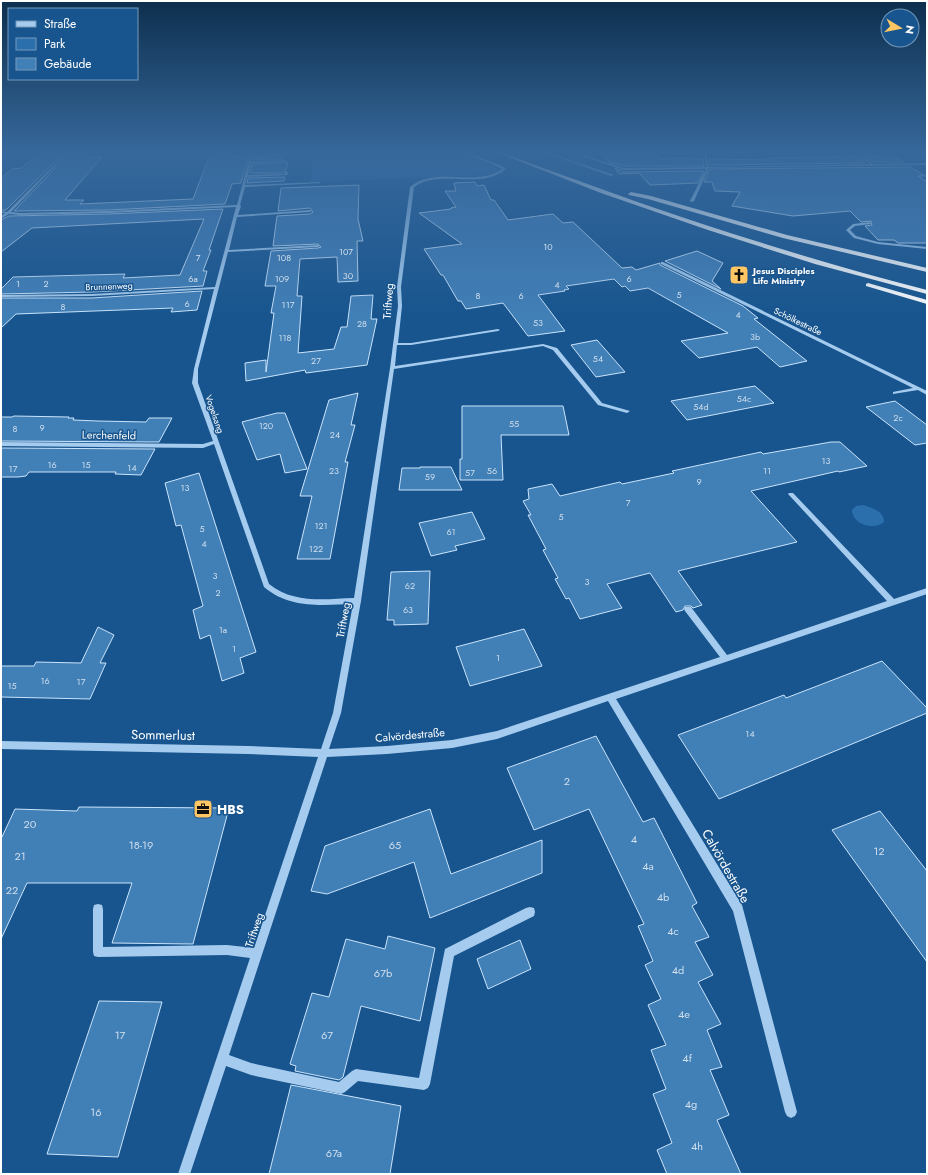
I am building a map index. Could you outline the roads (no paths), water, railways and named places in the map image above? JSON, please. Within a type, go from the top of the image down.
[{"type":"highway","points":[[642,207],[763,247],[927,292]]},
{"type":"highway","points":[[669,207],[748,234]]},
{"type":"highway","points":[[682,207],[785,237],[927,270]]},
{"type":"highway","points":[[763,247],[791,261],[927,302]]},
{"type":"street","points":[[1,218],[14,207]]},
{"type":"street","points":[[1,212],[108,212],[220,207]]},
{"type":"street","name":"Vogelsang","points":[[238,207],[196,369],[195,383],[266,585],[274,594],[290,600],[357,601]]},
{"type":"street","name":"Triftweg","points":[[184,1174],[337,713],[357,601],[392,368],[400,306],[399,287],[409,207]]},
{"type":"street","points":[[236,216],[310,211]]},
{"type":"street","points":[[870,223],[854,225],[848,230],[855,237],[878,242],[927,248]]},
{"type":"street","points":[[227,251],[318,246]]},
{"type":"street","name":"Schölkestraße","points":[[662,263],[927,394]]},
{"type":"street","name":"Brunnenweg","points":[[1,296],[92,294],[217,288]]},
{"type":"street","points":[[395,344],[411,344],[498,330]]},
{"type":"street","points":[[392,368],[543,345],[555,348],[600,404],[627,411]]},
{"type":"street","points":[[895,393],[917,389]]},
{"type":"street","name":"Lerchenfeld","points":[[1,444],[203,446],[216,442]]},
{"type":"street","points":[[791,494],[892,602]]},
{"type":"street","name":"Calvördestraße","points":[[324,753],[387,750],[452,744],[497,735],[927,591]]},
{"type":"street","points":[[688,609],[725,658]]},
{"type":"street","name":"Calvördestraße","points":[[610,697],[738,909],[791,1112]]},
{"type":"street","name":"Sommerlust","points":[[1,745],[324,753]]},
{"type":"street","points":[[98,909],[98,952],[227,950],[257,954]]},
{"type":"street","points":[[222,1059],[251,1070],[341,1088],[356,1076],[424,1084],[449,953],[530,912]]},
{"type":"place","name":"Jesus Disciples Life Ministry","points":[[739,275]]},
{"type":"place","name":"HBS","points":[[203,809]]}]
